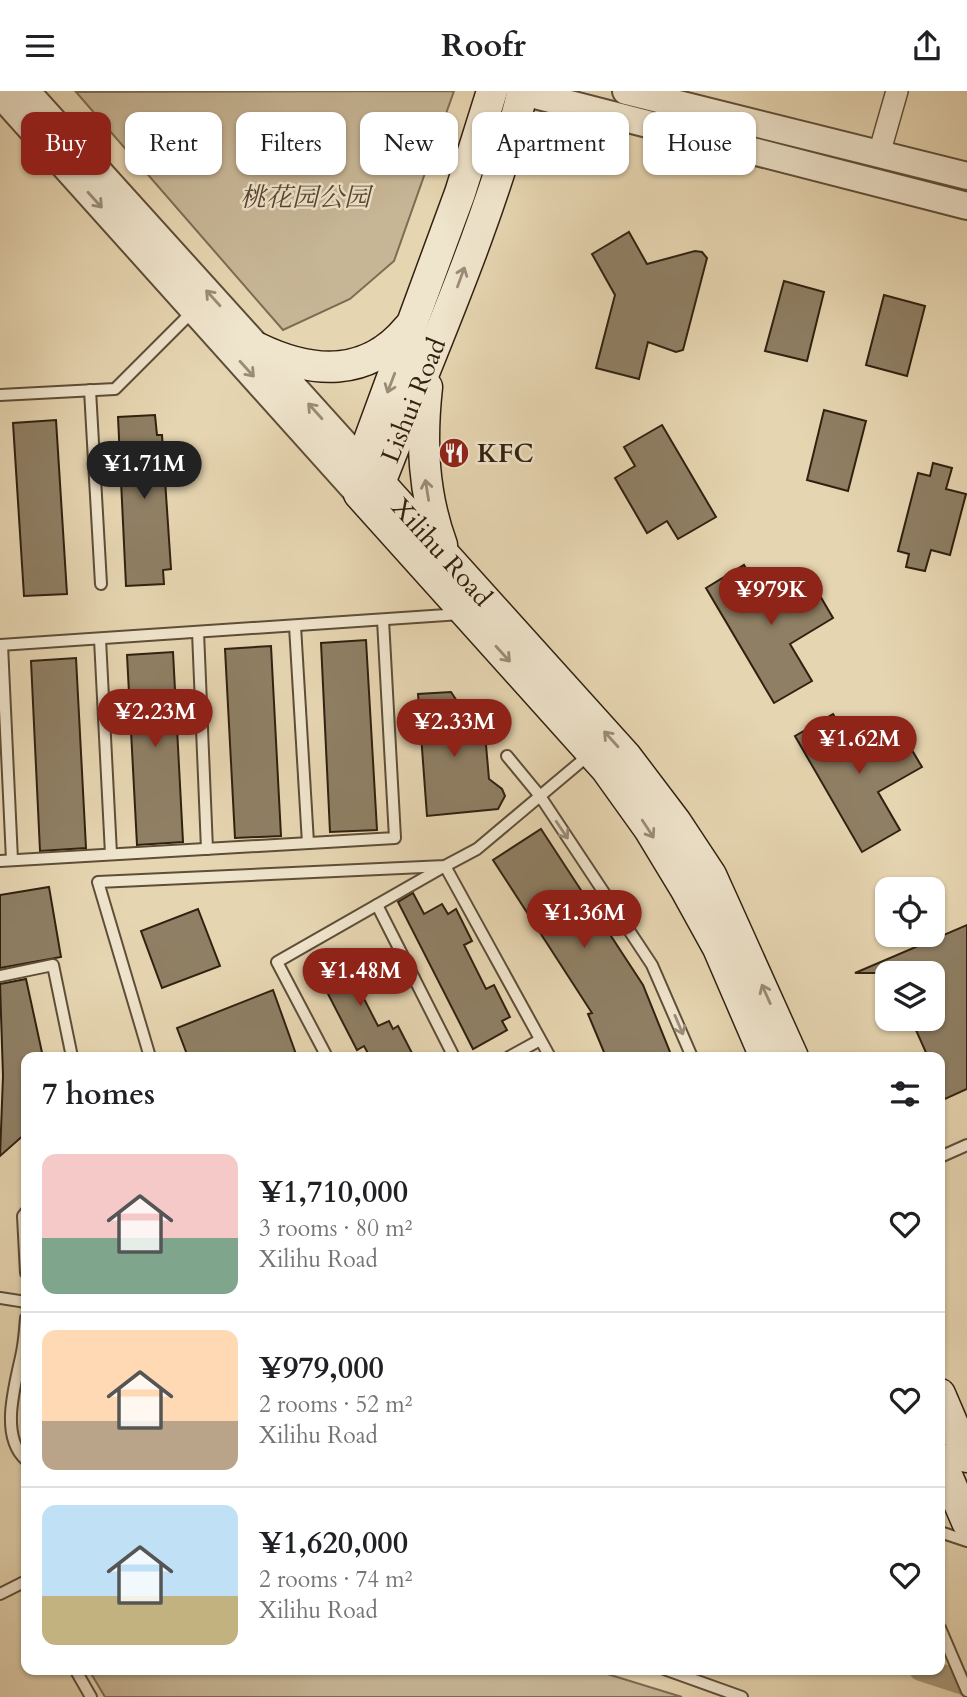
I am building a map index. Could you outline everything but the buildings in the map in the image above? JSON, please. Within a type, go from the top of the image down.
[{"type":"main road","name":"Lishui Road","points":[[367,480],[415,319],[460,193],[492,91]]},
{"type":"main road","name":"Lishui Road","points":[[367,480],[436,341],[509,142],[521,92]]},
{"type":"main road","points":[[258,348],[290,363],[316,368],[350,365],[373,358],[393,346],[415,319]]},
{"type":"main road","points":[[436,341],[428,380],[423,447],[432,516],[445,555]]},
{"type":"main road","name":"Xilihu Road","points":[[367,480],[445,555],[626,756],[676,822],[711,875],[791,1052]]},
{"type":"main road","name":"Xilihu Road","points":[[367,480],[467,614],[592,753],[649,829],[718,948],[763,1052]]},
{"type":"main road","points":[[945,1406],[967,1457]]},
{"type":"main road","points":[[945,1471],[967,1522]]},
{"type":"street","points":[[626,91],[967,176]]},
{"type":"street","points":[[879,154],[897,91]]},
{"type":"street","points":[[521,92],[967,206]]},
{"type":"street","name":"Xilihu Road","points":[[9,96],[194,310],[367,480]]},
{"type":"street","name":"Xilihu Road","points":[[9,96],[258,348],[367,480]]},
{"type":"lane","points":[[0,395],[115,389],[194,310]]},
{"type":"lane","points":[[90,390],[101,584]]},
{"type":"lane","points":[[383,620],[395,838],[6,860],[1,645],[467,614]]},
{"type":"lane","points":[[295,626],[308,842]]},
{"type":"lane","points":[[198,632],[207,849]]},
{"type":"lane","points":[[100,639],[110,854]]},
{"type":"lane","points":[[324,1052],[278,962],[477,849],[592,753]]},
{"type":"lane","points":[[507,756],[540,796],[652,965],[690,1052]]},
{"type":"lane","points":[[445,866],[547,1052]]},
{"type":"lane","points":[[149,1052],[98,882],[445,866]]},
{"type":"lane","points":[[377,905],[451,1052]]},
{"type":"lane","points":[[0,976],[52,965],[71,1052]]},
{"type":"lane","points":[[518,1052],[541,1040]]},
{"type":"lane","points":[[945,1155],[967,1145]]},
{"type":"lane","points":[[0,1297],[21,1301]]},
{"type":"lane","points":[[21,1358],[6,1415],[14,1450],[21,1456]]},
{"type":"lane","points":[[945,1534],[967,1541]]},
{"type":"lane","points":[[0,1594],[21,1584]]},
{"type":"lane","points":[[945,1640],[967,1691]]},
{"type":"lane","points":[[78,1675],[91,1697]]},
{"type":"lane","points":[[681,1675],[742,1697]]},
{"type":"green space","name":"桃花园公园","points":[[454,91],[447,112],[360,112],[360,175],[424,175],[394,261],[350,299],[283,330],[148,175],[222,175],[222,112],[125,112],[125,148],[111,132],[111,112],[93,112],[76,92]]},
{"type":"green space","points":[[92,1675],[610,1675],[682,1697],[105,1697]]},
{"type":"waterway","points":[[939,1675],[967,1684]]},
{"type":"place","name":"KFC","points":[[454,453]]}]
